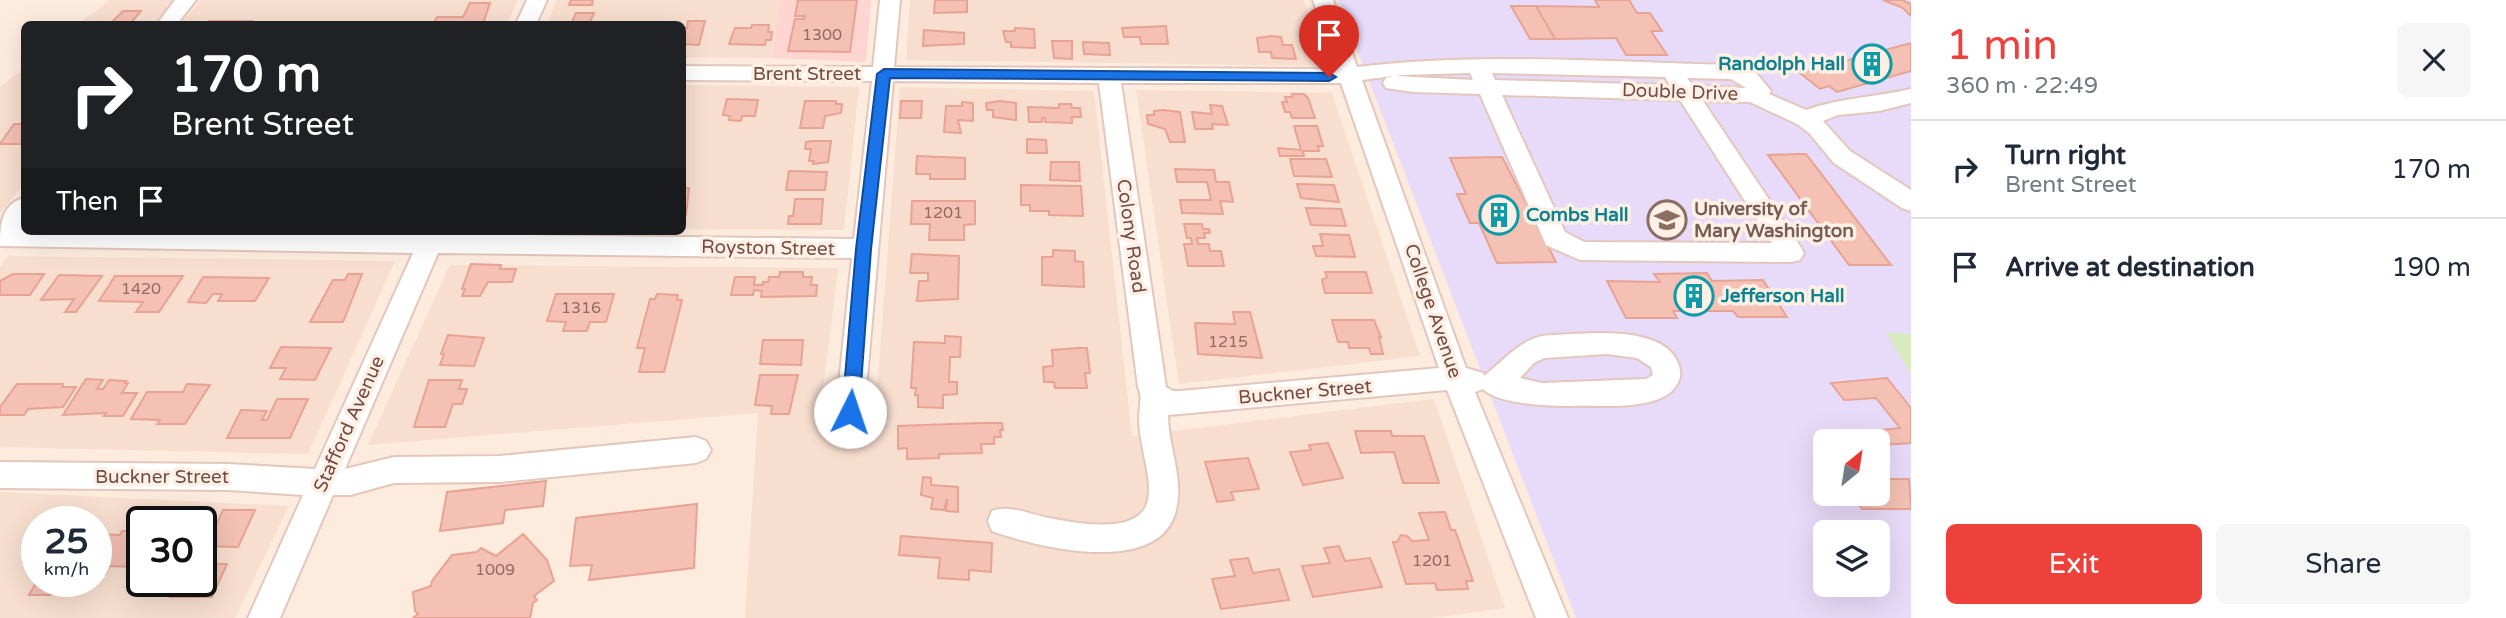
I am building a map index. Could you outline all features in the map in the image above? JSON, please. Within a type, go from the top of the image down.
[{"type":"street","points":[[169,21],[186,0]]},
{"type":"street","points":[[527,21],[537,0]]},
{"type":"street","points":[[850,412],[863,249],[890,0]]},
{"type":"street","name":"College Avenue","points":[[1323,0],[1457,378],[1552,618]]},
{"type":"street","points":[[1483,76],[1555,238],[1580,251],[1791,253],[1672,71]]},
{"type":"street","name":"Double Drive","points":[[1351,76],[1413,85],[1483,76],[1734,72],[1748,78],[1760,92],[1753,95],[1687,92],[1483,76]]},
{"type":"street","name":"Brent Street","points":[[686,73],[1351,76]]},
{"type":"street","name":"Colony Road","points":[[1003,521],[1043,532],[1120,540],[1137,535],[1151,525],[1160,512],[1164,497],[1153,424],[1156,395],[1152,387],[1109,76]]},
{"type":"street","points":[[1753,95],[1805,119],[1817,128],[1842,156],[1911,202]]},
{"type":"street","points":[[1805,119],[1835,108],[1880,104],[1911,96]]},
{"type":"street","points":[[1,236],[21,211]]},
{"type":"street","name":"Royston Street","points":[[1,236],[432,237],[863,249]]},
{"type":"street","name":"Stafford Avenue","points":[[264,618],[432,237]]},
{"type":"street","name":"Buckner Street","points":[[1156,395],[1168,403],[1180,403],[1457,378],[1542,394],[1647,391],[1658,388],[1668,373],[1657,356],[1646,350],[1607,343],[1559,344],[1541,347],[1524,355],[1494,384]]},
{"type":"street","name":"Buckner Street","points":[[0,474],[228,477],[350,482],[394,470],[499,469],[696,450]]},
{"type":"shaded area","points":[[110,0],[176,0],[158,21],[83,21]]},
{"type":"shaded area","points":[[201,0],[518,0],[508,21],[184,21]]},
{"type":"shaded area","points":[[557,0],[780,0],[772,58],[686,57],[686,21],[548,21]]},
{"type":"shaded area","points":[[780,0],[871,0],[866,62],[772,58]]},
{"type":"shaded area","points":[[910,0],[1304,0],[1324,66],[906,60]]},
{"type":"shaded area","name":"University of Mary Washington","points":[[1338,0],[1911,0],[1911,618],[1576,618]]},
{"type":"shaded area","points":[[21,70],[21,188],[0,213],[0,87]]},
{"type":"shaded area","points":[[686,85],[859,87],[844,230],[686,229]]},
{"type":"shaded area","points":[[900,87],[1094,91],[1132,436],[1434,399],[1505,608],[1432,618],[745,618],[758,413],[368,445],[450,265],[838,268],[818,430],[874,430]]},
{"type":"shaded area","points":[[1136,90],[1332,93],[1420,356],[1179,384]]},
{"type":"shaded area","points":[[8,256],[395,261],[308,454],[0,447],[0,267]]},
{"type":"shaded area","points":[[0,492],[289,506],[235,618],[0,618]]},
{"type":"green space","points":[[1886,332],[1911,334],[1911,374]]},
{"type":"building","points":[[571,0],[593,0],[592,5],[569,5]]},
{"type":"building","points":[[798,0],[857,0],[850,52],[788,51],[795,19],[804,19],[805,16],[795,16]]},
{"type":"building","points":[[935,0],[967,0],[967,12],[934,13]]},
{"type":"building","points":[[1595,0],[1629,0],[1637,13],[1650,13],[1662,31],[1651,31],[1667,55],[1626,55],[1616,38],[1555,39],[1536,6],[1599,7]]},
{"type":"building","points":[[1883,0],[1902,0],[1911,4],[1911,16],[1903,8]]},
{"type":"building","points":[[470,3],[490,3],[484,21],[435,21],[437,17],[463,17]]},
{"type":"building","points":[[1511,6],[1536,6],[1555,39],[1530,39]]},
{"type":"building","points":[[123,11],[141,11],[133,21],[113,21]]},
{"type":"building","points":[[576,13],[594,13],[590,21],[572,21]]},
{"type":"building","points":[[688,21],[705,21],[699,45],[686,44]]},
{"type":"building","points":[[752,25],[769,25],[771,40],[766,40],[765,45],[729,44],[735,28],[751,28]]},
{"type":"building","points":[[1166,26],[1168,44],[1141,44],[1140,37],[1124,37],[1122,28]]},
{"type":"building","points":[[1015,28],[1034,29],[1035,48],[1011,47],[1011,42],[1006,42],[1003,31],[1015,31]]},
{"type":"building","points":[[924,30],[964,33],[964,44],[923,46]]},
{"type":"building","points":[[1281,37],[1283,45],[1292,45],[1296,59],[1272,58],[1271,52],[1259,52],[1257,38]]},
{"type":"building","points":[[1052,41],[1072,41],[1072,59],[1054,58]]},
{"type":"building","points":[[1083,42],[1109,43],[1110,55],[1084,54]]},
{"type":"building","name":"Randolph Hall","points":[[1911,43],[1911,71],[1837,92],[1829,86],[1820,89],[1800,73]]},
{"type":"building","points":[[1292,94],[1304,94],[1308,98],[1315,118],[1292,118],[1290,112],[1285,112],[1282,102],[1287,102],[1285,97],[1293,97]]},
{"type":"building","points":[[727,99],[758,100],[755,116],[742,116],[741,121],[729,120],[730,116],[723,115]]},
{"type":"building","points":[[805,101],[836,101],[836,104],[842,104],[841,113],[825,116],[823,128],[800,128]]},
{"type":"building","points":[[901,101],[922,101],[921,118],[900,118]]},
{"type":"building","points":[[962,102],[973,103],[973,121],[958,120],[961,133],[944,132],[946,106],[962,106]]},
{"type":"building","points":[[986,103],[1016,103],[1016,120],[993,117],[993,110],[987,110]]},
{"type":"building","points":[[1059,104],[1071,104],[1072,108],[1080,108],[1081,117],[1072,117],[1072,123],[1045,122],[1045,118],[1042,118],[1042,122],[1029,122],[1028,107],[1059,108]]},
{"type":"building","points":[[1210,105],[1222,106],[1228,125],[1212,124],[1213,129],[1195,129],[1192,112],[1212,114]]},
{"type":"building","points":[[1163,110],[1180,112],[1185,142],[1170,142],[1165,129],[1148,124],[1147,115]]},
{"type":"building","points":[[14,124],[21,124],[21,144],[0,144]]},
{"type":"building","points":[[1294,126],[1317,126],[1323,146],[1318,146],[1319,151],[1303,151],[1304,156],[1280,156],[1278,148],[1301,150]]},
{"type":"building","points":[[1027,139],[1046,140],[1047,153],[1027,153]]},
{"type":"building","points":[[831,141],[828,162],[813,164],[814,161],[809,161],[811,149],[805,149],[806,142]]},
{"type":"building","points":[[1806,154],[1891,265],[1849,265],[1768,155]]},
{"type":"building","points":[[917,156],[965,158],[965,179],[930,179],[930,174],[916,174]]},
{"type":"building","name":"Combs Hall","points":[[1502,157],[1556,262],[1497,263],[1479,223],[1470,223],[1457,194],[1466,194],[1450,158]]},
{"type":"building","points":[[1290,159],[1326,159],[1332,177],[1294,176]]},
{"type":"building","points":[[1051,162],[1079,162],[1080,181],[1050,180]]},
{"type":"building","points":[[1175,169],[1214,170],[1216,182],[1229,182],[1233,202],[1220,201],[1223,214],[1182,213],[1180,200],[1211,200],[1207,182],[1177,182]]},
{"type":"building","points":[[789,171],[827,172],[825,190],[786,190]]},
{"type":"building","points":[[1297,184],[1334,185],[1339,202],[1301,198]]},
{"type":"building","points":[[1021,185],[1081,186],[1083,216],[1049,215],[1049,211],[1030,211],[1030,205],[1021,205]]},
{"type":"building","points":[[686,188],[689,188],[686,215]]},
{"type":"building","points":[[795,199],[823,199],[821,224],[788,224],[789,216],[793,216]]},
{"type":"building","points":[[912,201],[975,201],[975,224],[964,225],[964,240],[929,240],[930,224],[911,224]]},
{"type":"building","points":[[1306,208],[1341,209],[1346,226],[1311,225]]},
{"type":"building","points":[[1184,224],[1202,224],[1203,229],[1209,229],[1210,233],[1204,233],[1205,238],[1197,238],[1198,244],[1209,244],[1210,251],[1221,251],[1224,266],[1188,266],[1184,244],[1192,244],[1191,238],[1187,238]]},
{"type":"building","points":[[1320,234],[1349,235],[1355,257],[1316,256],[1313,246],[1323,246]]},
{"type":"building","points":[[1053,250],[1075,251],[1075,261],[1083,262],[1084,287],[1042,285],[1042,257],[1053,257]]},
{"type":"building","points":[[912,254],[959,256],[958,299],[917,301],[919,281],[928,281],[928,273],[910,273]]},
{"type":"building","points":[[471,264],[501,265],[500,269],[516,269],[512,282],[488,282],[480,296],[462,296]]},
{"type":"building","points":[[780,272],[803,272],[803,277],[812,277],[811,285],[817,285],[816,296],[761,297],[762,291],[754,290],[753,295],[731,295],[735,277],[755,277],[754,285],[763,285],[763,282],[768,282],[769,277],[779,277]]},
{"type":"building","points":[[1325,272],[1366,272],[1372,293],[1325,293],[1322,280],[1327,277]]},
{"type":"building","name":"Jefferson Hall","points":[[1707,273],[1712,281],[1763,280],[1787,317],[1738,317],[1733,311],[1673,311],[1677,318],[1626,318],[1607,281],[1660,282],[1654,274]]},
{"type":"building","points":[[13,274],[44,274],[30,295],[0,295],[0,281]]},
{"type":"building","points":[[348,274],[362,274],[343,322],[310,322],[333,280],[345,280]]},
{"type":"building","points":[[59,275],[102,276],[76,312],[65,312],[74,299],[41,300]]},
{"type":"building","points":[[115,276],[183,276],[159,312],[136,312],[143,302],[99,301]]},
{"type":"building","points":[[203,277],[269,278],[255,301],[218,301],[222,294],[213,294],[206,303],[188,302]]},
{"type":"building","points":[[556,294],[614,294],[606,322],[590,322],[587,331],[563,331],[566,322],[547,321]]},
{"type":"building","points":[[657,294],[678,295],[677,300],[682,300],[664,372],[639,372],[645,348],[637,348],[650,299],[655,299]]},
{"type":"building","points":[[1233,312],[1250,312],[1262,358],[1198,354],[1195,323],[1235,324]]},
{"type":"building","points":[[1332,320],[1374,320],[1381,337],[1383,354],[1371,354],[1369,348],[1349,348],[1348,342],[1338,342]]},
{"type":"building","points":[[448,335],[484,338],[474,366],[440,365]]},
{"type":"building","points":[[945,336],[961,337],[960,357],[950,357],[949,382],[957,382],[957,394],[943,395],[943,408],[918,407],[916,388],[911,388],[914,342],[945,343]]},
{"type":"building","points":[[763,340],[803,340],[801,365],[760,364]]},
{"type":"building","points":[[281,347],[331,348],[315,380],[280,379],[286,368],[270,368]]},
{"type":"building","points":[[1087,348],[1090,373],[1085,373],[1087,388],[1055,388],[1054,382],[1044,382],[1043,367],[1053,366],[1052,350]]},
{"type":"building","points":[[760,375],[798,375],[789,414],[771,414],[772,406],[755,405]]},
{"type":"building","points":[[1887,378],[1911,408],[1911,443],[1890,444],[1890,429],[1900,428],[1876,398],[1844,400],[1831,383]]},
{"type":"building","points":[[86,379],[103,380],[97,389],[103,389],[109,380],[126,381],[125,383],[128,383],[122,393],[137,393],[123,416],[104,416],[106,413],[63,415]]},
{"type":"building","points":[[429,380],[462,380],[459,389],[467,389],[462,404],[453,404],[445,427],[414,427]]},
{"type":"building","points":[[17,384],[63,384],[62,387],[76,387],[63,407],[28,409],[24,415],[0,415],[0,407]]},
{"type":"building","points":[[187,384],[210,385],[185,424],[157,424],[160,420],[131,419],[147,392],[183,392]]},
{"type":"building","points":[[277,399],[308,399],[290,438],[227,438],[241,410],[267,411],[262,420],[267,420]]},
{"type":"building","points":[[1002,423],[1003,430],[1000,430],[1001,437],[994,437],[994,444],[981,444],[982,453],[939,454],[939,458],[907,459],[907,448],[898,449],[898,426]]},
{"type":"building","points":[[1355,431],[1391,431],[1392,436],[1424,436],[1439,483],[1403,483],[1394,452],[1361,453]]},
{"type":"building","points":[[1328,443],[1343,478],[1303,485],[1290,452],[1311,450],[1309,445]]},
{"type":"building","points":[[1248,458],[1259,489],[1231,492],[1234,500],[1217,502],[1205,462]]},
{"type":"building","points":[[923,477],[931,478],[931,485],[958,487],[958,512],[946,511],[947,499],[944,510],[931,509],[933,498],[921,495]]},
{"type":"building","points":[[1890,479],[1909,479],[1911,509],[1862,509],[1860,506],[1890,506]]},
{"type":"building","points":[[546,481],[543,506],[505,510],[503,523],[440,531],[447,492]]},
{"type":"building","points":[[697,504],[694,568],[589,580],[592,565],[570,566],[576,518]]},
{"type":"building","points":[[223,510],[255,510],[238,547],[217,546],[217,523]]},
{"type":"building","points":[[1445,512],[1451,530],[1455,530],[1473,581],[1466,581],[1468,589],[1437,590],[1435,583],[1406,584],[1393,542],[1397,542],[1401,535],[1412,541],[1429,540],[1419,513]]},
{"type":"building","points":[[122,531],[126,531],[126,567],[112,566],[112,535],[120,535]]},
{"type":"building","points":[[523,534],[547,560],[554,581],[534,596],[537,600],[533,603],[530,618],[413,618],[418,614],[415,611],[413,592],[431,586],[452,555],[477,552],[481,548],[496,556]]},
{"type":"building","points":[[901,536],[992,543],[991,572],[969,570],[969,580],[938,578],[940,558],[899,555]]},
{"type":"building","points":[[1339,546],[1345,561],[1370,558],[1382,587],[1313,597],[1302,566],[1330,563],[1324,548]]},
{"type":"building","points":[[1248,558],[1253,573],[1279,569],[1289,600],[1221,609],[1212,579],[1235,576],[1230,560]]},
{"type":"building","points":[[217,564],[227,564],[217,586]]},
{"type":"place","name":"Randolph Hall","points":[[1872,64]]},
{"type":"place","name":"Combs Hall","points":[[1499,215]]},
{"type":"place","name":"University of Mary Washington","points":[[1667,220]]},
{"type":"place","name":"Jefferson Hall","points":[[1694,296]]},
{"type":"route","points":[[850,412],[863,249],[884,74],[1329,77]]}]
